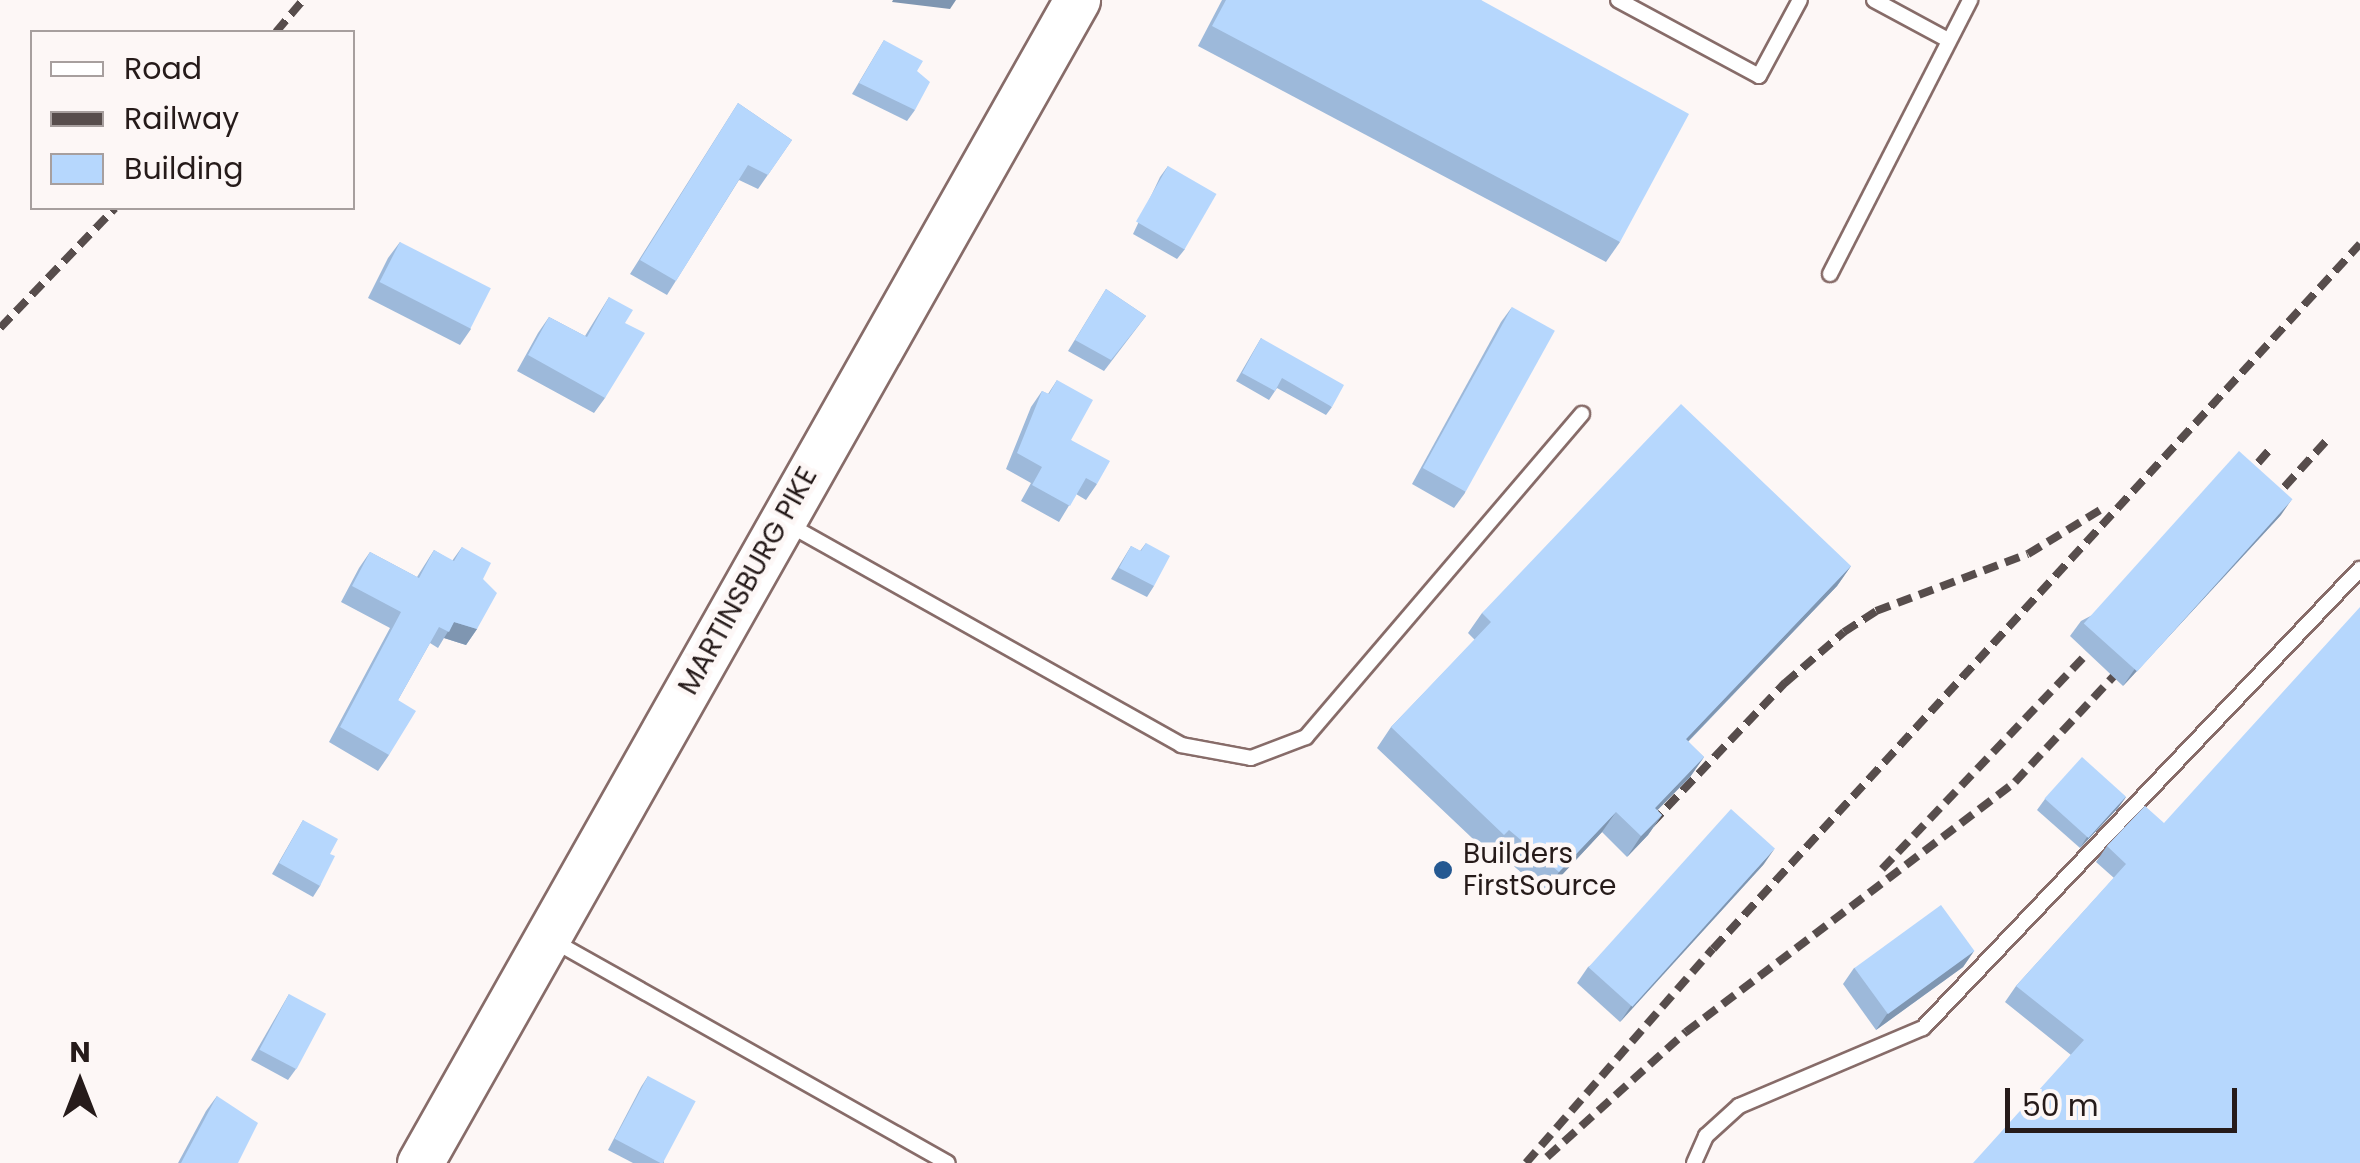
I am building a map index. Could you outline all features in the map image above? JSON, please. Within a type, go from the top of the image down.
[{"type":"main road","name":"MARTINSBURG PIKE","points":[[420,1163],[1077,0]]},
{"type":"lane","points":[[1618,0],[1760,76],[1800,0]]},
{"type":"lane","points":[[1874,0],[1948,40]]},
{"type":"lane","points":[[1830,274],[1970,0]]},
{"type":"lane","points":[[782,521],[1182,745],[1250,758],[1306,737],[1582,414]]},
{"type":"lane","points":[[1694,1163],[1706,1136],[1739,1106],[1924,1028],[2360,569]]},
{"type":"lane","points":[[547,938],[948,1163]]},
{"type":"building","points":[[1226,0],[1481,0],[1689,114],[1620,242],[1212,26]]},
{"type":"building","points":[[884,40],[923,61],[917,71],[930,82],[915,110],[859,83]]},
{"type":"building","points":[[738,103],[792,140],[768,175],[748,165],[676,281],[640,260]]},
{"type":"building","points":[[1168,166],[1216,194],[1184,249],[1136,221]]},
{"type":"building","points":[[400,242],[491,288],[470,328],[380,282]]},
{"type":"building","points":[[1106,289],[1146,316],[1111,360],[1075,340]]},
{"type":"building","points":[[609,297],[633,310],[625,323],[645,333],[605,398],[528,355],[549,317],[587,337]]},
{"type":"building","points":[[1512,307],[1555,331],[1466,492],[1423,468]]},
{"type":"building","points":[[1261,338],[1344,385],[1332,407],[1282,378],[1275,391],[1242,373]]},
{"type":"building","points":[[1057,380],[1093,400],[1071,440],[1110,461],[1097,484],[1086,478],[1070,506],[1032,485],[1042,467],[1017,453],[1042,391],[1049,394]]},
{"type":"building","points":[[1681,404],[1851,566],[1686,739],[1704,757],[1655,808],[1662,815],[1641,836],[1616,812],[1559,872],[1509,830],[1504,835],[1391,727],[1491,622],[1482,613]]},
{"type":"building","points":[[2239,451],[2293,499],[2137,672],[2084,623]]},
{"type":"building","points":[[1146,543],[1170,556],[1154,586],[1119,568],[1131,546],[1141,551]]},
{"type":"building","points":[[462,547],[491,563],[483,579],[497,593],[477,629],[454,622],[449,632],[439,627],[398,700],[416,711],[389,755],[340,727],[401,612],[352,586],[370,552],[419,578],[434,550],[454,561]]},
{"type":"building","points":[[2360,607],[2360,1163],[1973,1163],[2084,1040],[2016,986],[2126,864],[2107,846],[2145,806],[2164,823]]},
{"type":"building","points":[[2082,757],[2126,796],[2088,838],[2045,799]]},
{"type":"building","points":[[1731,809],[1775,848],[1632,1007],[1588,967]]},
{"type":"building","points":[[303,820],[338,839],[330,854],[335,856],[320,886],[279,863]]},
{"type":"building","points":[[1941,905],[1975,951],[1888,1014],[1854,968]]},
{"type":"building","points":[[289,994],[326,1014],[297,1069],[259,1050]]},
{"type":"building","points":[[648,1076],[696,1101],[663,1163],[615,1139]]},
{"type":"building","points":[[217,1096],[258,1123],[238,1163],[181,1163]]},
{"type":"railway","points":[[278,30],[303,0]]},
{"type":"railway","points":[[0,328],[113,210]]},
{"type":"railway","points":[[1526,1163],[1713,949],[2360,244]]},
{"type":"railway","points":[[2269,504],[2328,439]]},
{"type":"railway","points":[[2243,480],[2272,447]]},
{"type":"railway","points":[[1651,824],[1785,683],[1844,632],[1876,611],[2028,554],[2105,507]]},
{"type":"railway","points":[[1882,869],[2089,652]]},
{"type":"railway","points":[[1547,1157],[1686,1032],[2015,782],[2114,676]]},
{"type":"place","name":"Builders FirstSource","points":[[1443,870]]}]
